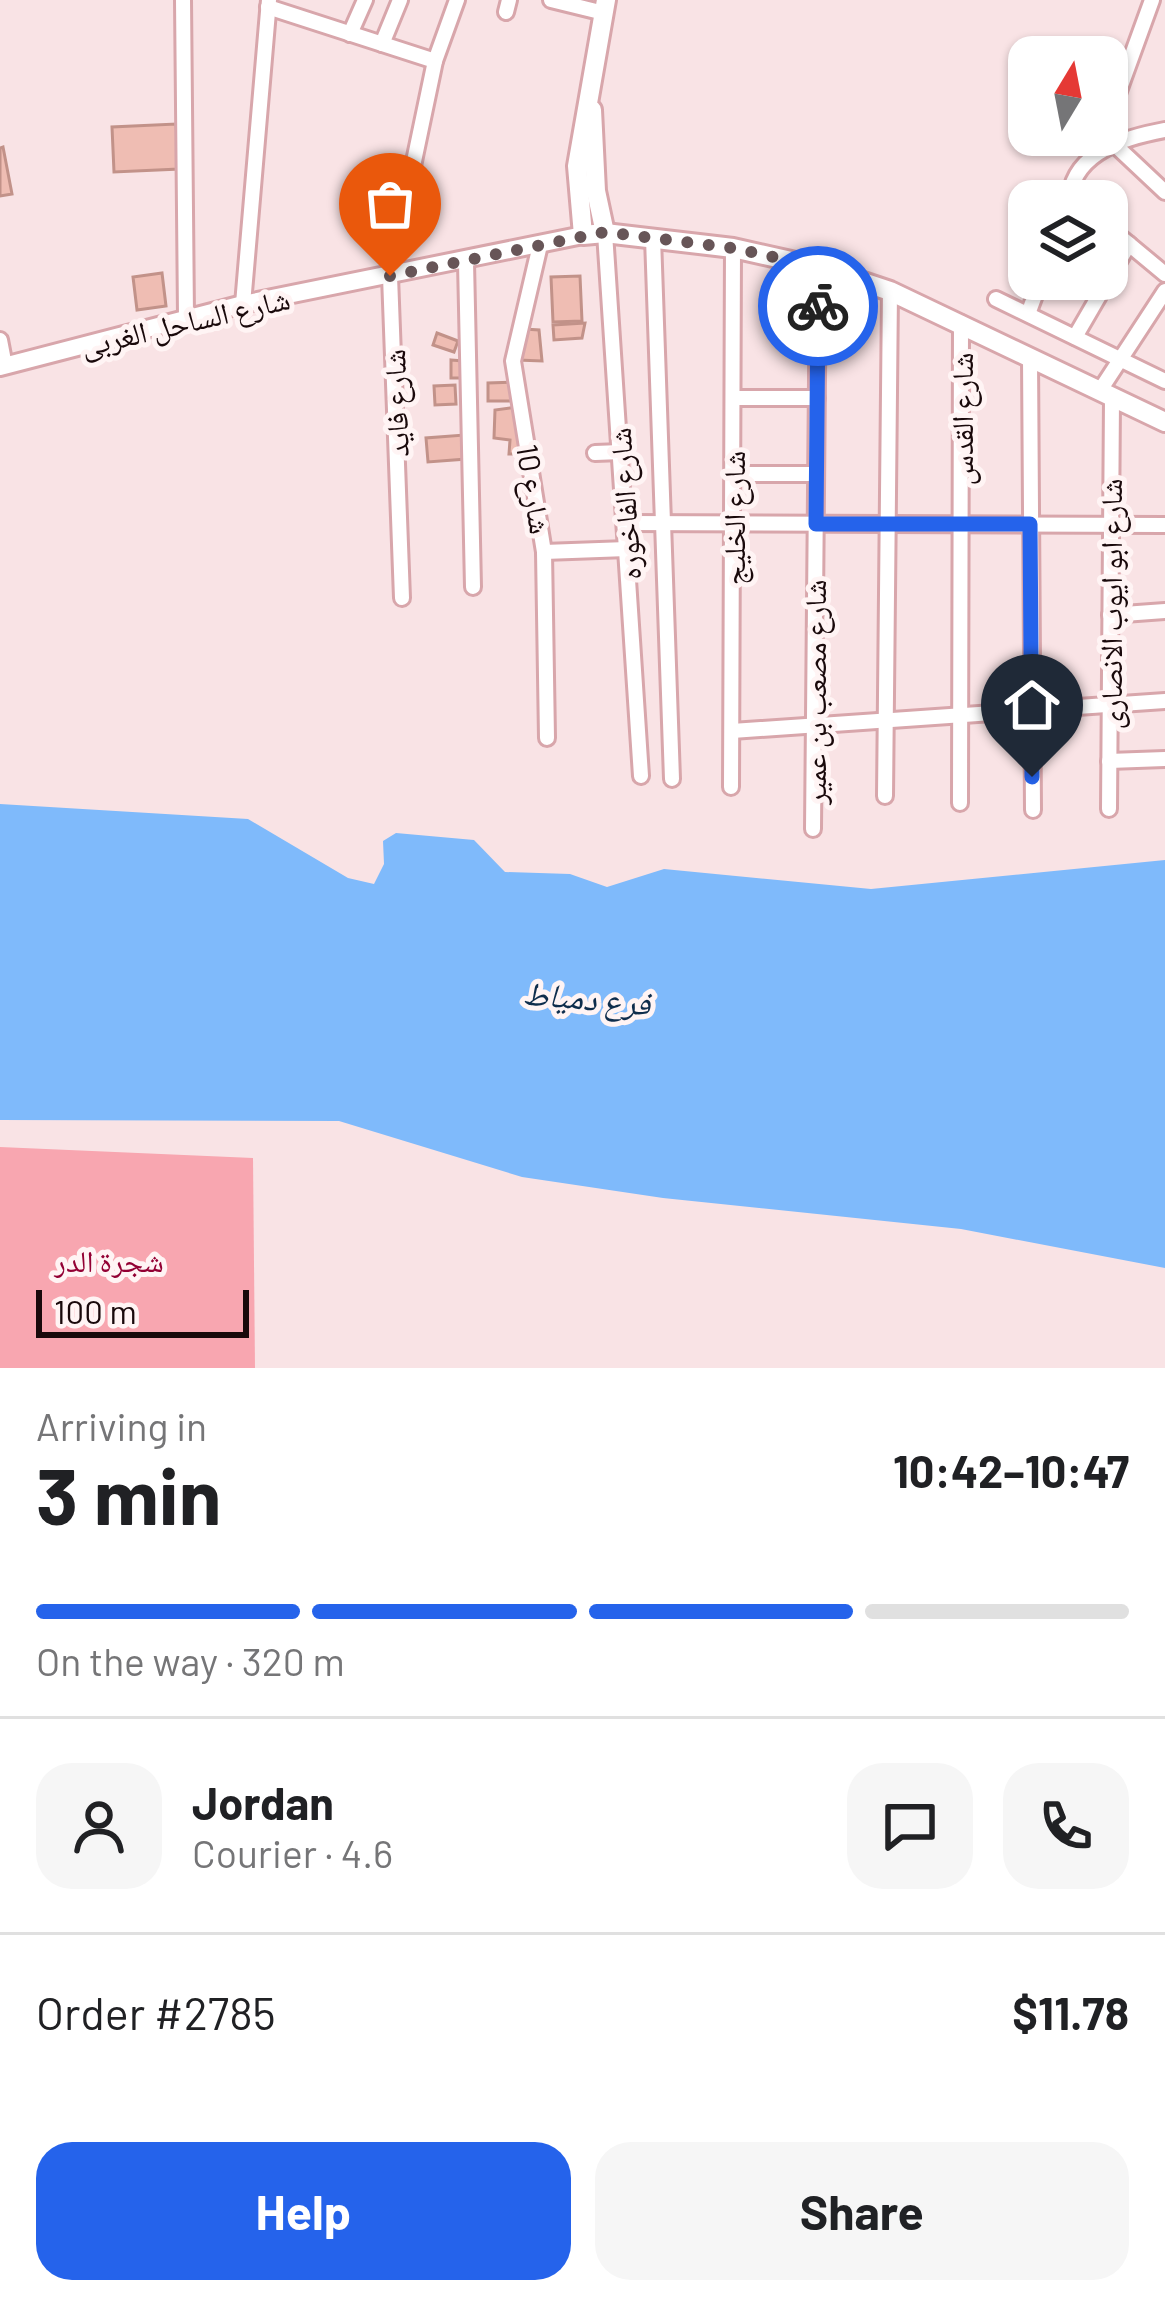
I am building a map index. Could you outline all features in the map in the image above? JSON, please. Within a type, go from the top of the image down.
[{"type":"main road","points":[[605,7],[592,105],[577,166],[583,235],[605,232],[733,248],[818,267],[890,291],[1165,422]]},
{"type":"main road","points":[[592,105],[596,191],[605,232]]},
{"type":"street","points":[[183,0],[186,317]]},
{"type":"street","points":[[350,34],[365,0]]},
{"type":"street","points":[[382,44],[400,0]]},
{"type":"street","name":"شارع فايد","points":[[402,598],[390,276],[435,61],[457,0]]},
{"type":"street","points":[[551,0],[605,7]]},
{"type":"street","points":[[1128,66],[1152,0]]},
{"type":"street","points":[[243,304],[269,4],[435,61]]},
{"type":"street","points":[[1128,137],[1165,130]]},
{"type":"street","points":[[1076,180],[1077,171],[1094,156]]},
{"type":"street","points":[[1126,156],[1165,192]]},
{"type":"street","name":"شارع الفاخوره","points":[[605,232],[641,776]]},
{"type":"street","name":"شارع الساحل الغربى","points":[[2,366],[243,304],[583,235]]},
{"type":"street","points":[[653,238],[672,779]]},
{"type":"street","points":[[1129,244],[1165,274]]},
{"type":"street","name":"شارع 10","points":[[540,245],[513,361],[544,551],[547,738]]},
{"type":"street","name":"شارع الخليج","points":[[731,788],[733,248]]},
{"type":"street","points":[[466,262],[473,587]]},
{"type":"street","name":"شارع مصعب بن عمير","points":[[813,830],[818,267]]},
{"type":"street","points":[[885,796],[890,291]]},
{"type":"street","points":[[1106,396],[1120,359],[1165,291]]},
{"type":"street","points":[[996,298],[1165,381]]},
{"type":"street","points":[[1028,314],[1033,300]]},
{"type":"street","points":[[1076,338],[1097,300]]},
{"type":"street","name":"شارع القدس","points":[[960,802],[961,323]]},
{"type":"street","points":[[0,340],[2,366]]},
{"type":"street","points":[[1030,358],[1033,810]]},
{"type":"street","name":"شارع ابو ايوب الانصارى","points":[[1106,396],[1109,809]]},
{"type":"street","points":[[734,398],[817,398]]},
{"type":"street","points":[[596,453],[621,452]]},
{"type":"street","points":[[733,474],[816,474]]},
{"type":"street","points":[[626,523],[1165,525]]},
{"type":"street","points":[[544,551],[627,549]]},
{"type":"street","points":[[1110,614],[1165,611]]},
{"type":"street","points":[[732,731],[1165,701]]},
{"type":"street","points":[[1109,761],[1165,759]]},
{"type":"green space","name":"شجرة الدر","points":[[0,1147],[253,1158],[255,1368],[0,1368]]},
{"type":"water","name":"فرع دمياط","points":[[0,804],[248,819],[348,878],[374,884],[384,864],[383,841],[396,833],[474,840],[505,872],[570,874],[607,887],[664,869],[871,889],[1165,860],[1165,1268],[961,1229],[663,1198],[522,1177],[339,1121],[0,1120]]},
{"type":"building","points":[[176,124],[179,169],[114,172],[112,127]]},
{"type":"building","points":[[0,148],[12,194],[0,196]]},
{"type":"building","points":[[162,273],[166,306],[137,310],[133,277]]},
{"type":"building","points":[[580,276],[582,321],[553,322],[551,277]]},
{"type":"building","points":[[585,323],[582,338],[554,340],[553,325]]},
{"type":"building","points":[[524,329],[539,330],[542,361],[518,360]]},
{"type":"building","points":[[437,333],[458,341],[454,352],[433,345]]},
{"type":"building","points":[[451,360],[463,361],[463,378],[451,378]]},
{"type":"building","points":[[515,382],[515,401],[488,401],[488,383]]},
{"type":"building","points":[[455,385],[456,404],[435,405],[434,386]]},
{"type":"building","points":[[517,407],[524,454],[509,454],[510,440],[494,438],[495,410]]},
{"type":"building","points":[[464,435],[466,459],[428,462],[426,438]]},
{"type":"way so far","points":[[390,276],[605,232],[733,248],[818,267],[818,306]]},
{"type":"route","points":[[818,306],[816,524],[1030,524],[1032,777]]}]
